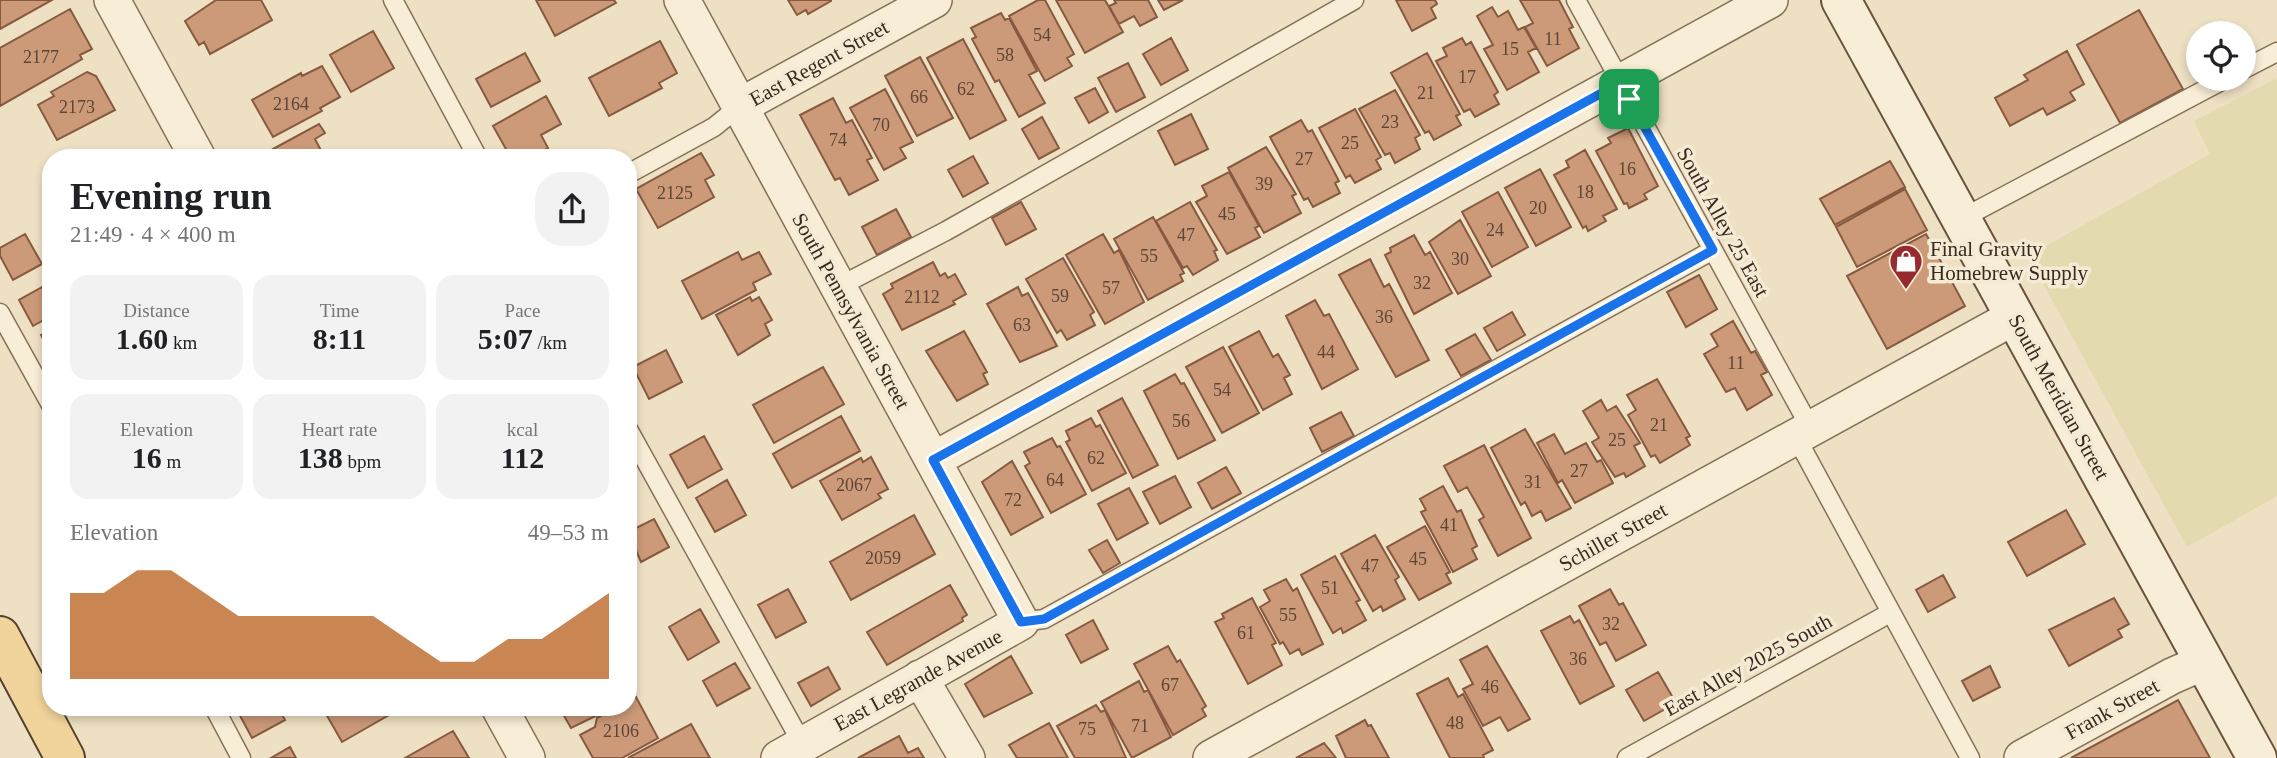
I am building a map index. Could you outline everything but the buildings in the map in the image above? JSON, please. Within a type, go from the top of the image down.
[{"type":"main road","name":"South Meridian Street","points":[[1841,0],[2257,758]]},
{"type":"main road","points":[[0,636],[42,715]]},
{"type":"main road","points":[[43,716],[65,758]]},
{"type":"street","points":[[111,0],[193,149]]},
{"type":"street","name":"South Pennsylvania Street","points":[[682,0],[1021,622]]},
{"type":"street","name":"East Regent Street","points":[[740,106],[934,0]]},
{"type":"street","points":[[933,460],[1770,0]]},
{"type":"street","name":"Schiller Street","points":[[1211,758],[2014,317]]},
{"type":"street","name":"East Legrande Avenue","points":[[791,751],[1021,622]]},
{"type":"street","name":"Frank Street","points":[[2022,758],[2172,676],[2204,663]]},
{"type":"street","points":[[920,678],[967,758]]},
{"type":"street","points":[[504,716],[527,758]]},
{"type":"lane","points":[[393,0],[473,149]]},
{"type":"lane","points":[[838,287],[946,230],[1354,0]]},
{"type":"lane","name":"South Alley 25 East","points":[[1576,0],[1713,250],[1890,613],[1970,758]]},
{"type":"lane","points":[[2256,63],[2277,52]]},
{"type":"lane","points":[[1961,219],[2202,91]]},
{"type":"lane","points":[[637,169],[713,127],[740,106]]},
{"type":"lane","points":[[1021,622],[1044,619],[1713,250]]},
{"type":"lane","points":[[0,313],[42,389]]},
{"type":"lane","points":[[637,447],[791,751]]},
{"type":"lane","name":"East Alley 2025 South","points":[[1627,758],[1890,613]]},
{"type":"lane","points":[[219,716],[241,758]]},
{"type":"shaded area","points":[[2277,78],[2277,496],[2187,547],[2028,256],[2210,154],[2194,121]]},
{"type":"place","name":"Final Gravity Homebrew Supply","points":[[1906,291]]},
{"type":"route","points":[[1620,83],[1629,99],[1713,250],[1044,619],[1021,622],[933,460],[1620,83]]}]
